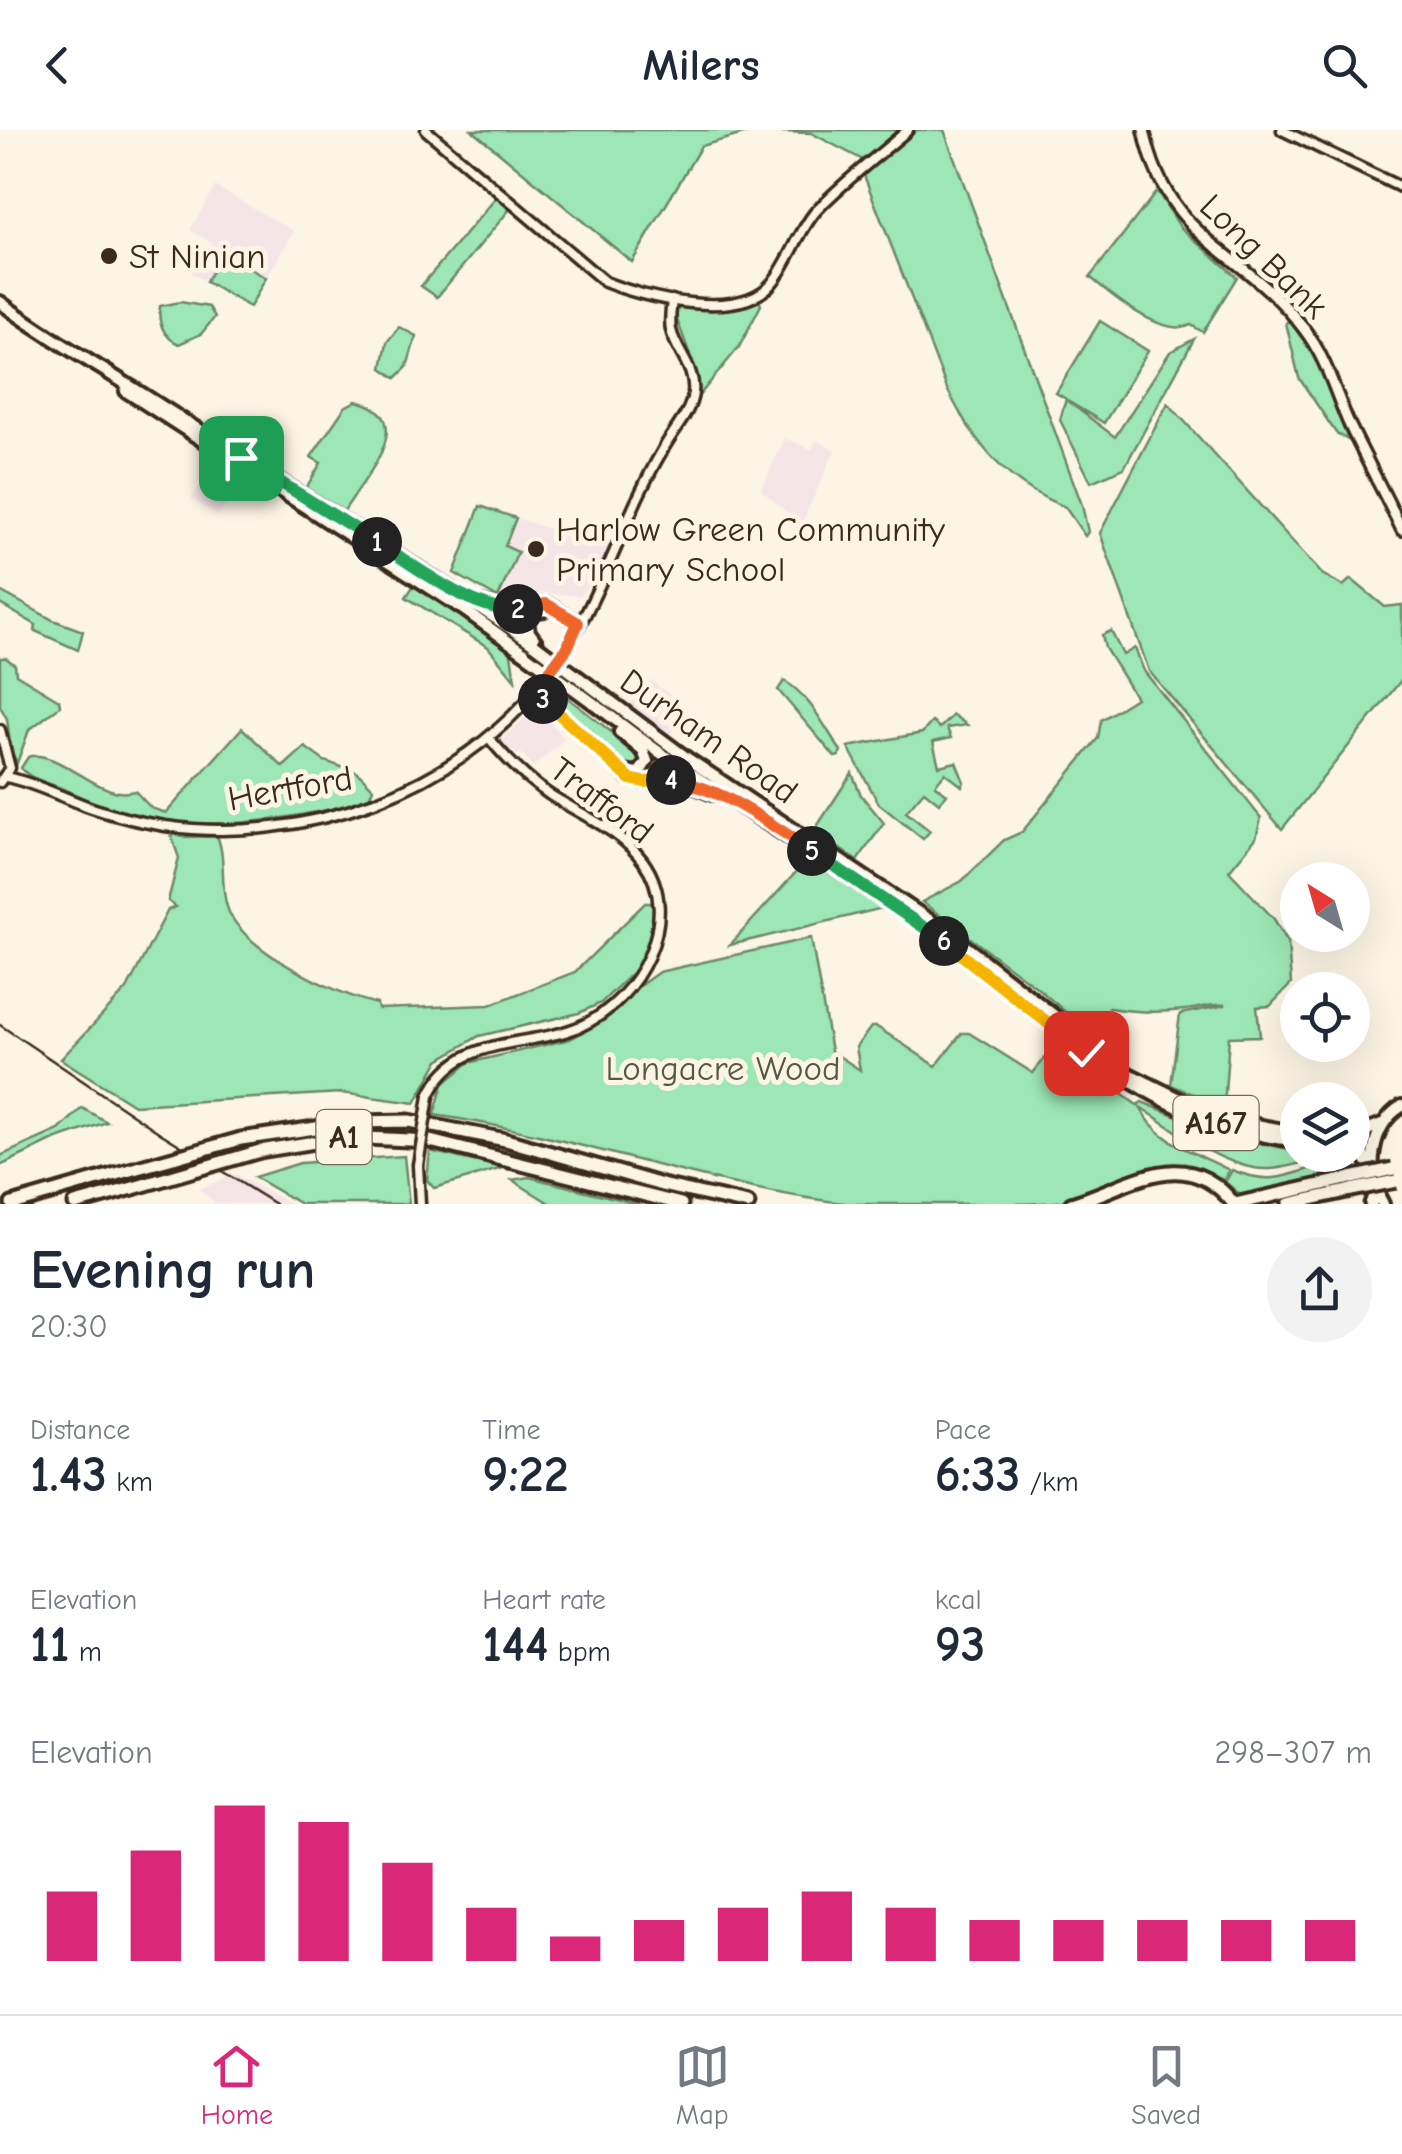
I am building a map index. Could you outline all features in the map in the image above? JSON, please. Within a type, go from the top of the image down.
[{"type":"highway","name":"A1","points":[[12,1204],[242,1140],[337,1124],[409,1121],[492,1137],[662,1185],[748,1204]]},
{"type":"highway","name":"A1","points":[[75,1204],[260,1151],[346,1137],[430,1141],[680,1204]]},
{"type":"highway","points":[[1071,1204],[1172,1170],[1205,1178],[1235,1204],[1398,1174]]},
{"type":"highway","points":[[1289,1204],[1351,1184]]},
{"type":"highway","points":[[1371,1204],[1376,1191]]},
{"type":"highway","points":[[0,1202],[30,1197]]},
{"type":"main road","name":"Long Bank","points":[[1144,130],[1153,168],[1180,214],[1201,236],[1273,293],[1315,345],[1402,530]]},
{"type":"main road","name":"Durham Road","points":[[0,302],[136,398],[531,657],[571,679],[932,922],[1129,1074],[1196,1108],[1280,1132]]},
{"type":"main road","name":"Durham Road","points":[[93,366],[535,643],[571,679],[674,763],[929,930],[1099,1063],[1140,1089],[1214,1122],[1280,1134]]},
{"type":"main road","points":[[455,590],[497,609],[546,604],[578,623]]},
{"type":"main road","points":[[535,643],[527,626],[529,617],[538,611],[548,610],[578,623]]},
{"type":"main road","points":[[571,679],[579,698],[645,753],[647,761],[642,770],[632,774],[621,771]]},
{"type":"main road","points":[[621,771],[638,782],[667,780],[691,784],[749,811]]},
{"type":"main road","points":[[1370,1128],[1382,1123],[1399,1106]]},
{"type":"main road","points":[[1382,1123],[1374,1146],[1373,1171],[1383,1204]]},
{"type":"main road","points":[[1370,1166],[1373,1171]]},
{"type":"street","points":[[426,130],[605,282],[632,293],[725,305],[742,302],[774,281],[817,210],[908,130]]},
{"type":"street","points":[[1282,130],[1402,188]]},
{"type":"street","name":"Hertford","points":[[0,751],[6,772],[94,809],[150,823],[223,829],[320,817],[381,799],[437,773],[488,738],[535,691],[567,648],[588,610],[649,475],[692,399],[691,372],[671,332],[672,300]]},
{"type":"street","points":[[535,691],[621,771]]},
{"type":"street","points":[[0,730],[6,772]]},
{"type":"street","name":"Trafford","points":[[420,1204],[418,1165],[429,1096],[444,1072],[471,1053],[570,1030],[600,1016],[642,968],[660,918],[656,889],[639,857],[606,828],[525,776],[488,738]]},
{"type":"shaded area","points":[[215,186],[294,231],[250,307],[191,273],[212,243],[190,230]]},
{"type":"shaded area","points":[[785,438],[812,450],[816,440],[835,450],[801,525],[761,490]]},
{"type":"shaded area","points":[[219,460],[246,478],[218,516],[191,498]]},
{"type":"shaded area","name":"Harlow Green Community Primary School","points":[[480,506],[565,534],[576,530],[613,541],[597,575],[580,596],[545,593],[504,601],[454,573]]},
{"type":"shaded area","points":[[651,680],[688,709],[669,736],[628,706]]},
{"type":"shaded area","points":[[537,707],[565,739],[533,767],[521,753],[508,753],[499,742]]},
{"type":"shaded area","points":[[236,1174],[290,1204],[216,1204],[199,1189]]},
{"type":"green space","points":[[472,130],[944,130],[1082,505],[1088,532],[1085,536],[1065,507],[1026,487],[994,460],[958,409],[865,178],[863,160],[811,133],[754,131],[701,146],[632,262]]},
{"type":"green space","points":[[1157,191],[1180,227],[1237,277],[1203,332],[1191,325],[1166,326],[1152,320],[1090,277]]},
{"type":"green space","points":[[496,198],[510,209],[437,297],[421,286]]},
{"type":"green space","points":[[222,253],[266,278],[250,307],[206,282]]},
{"type":"green space","points":[[759,301],[761,305],[739,347],[697,398],[698,376],[674,312],[679,305],[734,309]]},
{"type":"green space","points":[[180,302],[209,307],[215,317],[201,334],[179,344],[166,334],[159,312],[160,306]]},
{"type":"green space","points":[[1289,320],[1315,356],[1348,440],[1336,433],[1299,378],[1286,323]]},
{"type":"green space","points":[[1100,321],[1148,351],[1104,423],[1066,400],[1115,437],[1170,352],[1194,339],[1124,468],[1091,482],[1060,420],[1066,399],[1056,393]]},
{"type":"green space","points":[[399,327],[416,336],[407,367],[396,378],[382,368],[387,342]]},
{"type":"green space","points":[[356,401],[375,409],[385,420],[387,433],[383,449],[344,511],[306,488],[321,463],[311,457],[345,407]]},
{"type":"green space","points":[[1168,403],[1322,574],[1343,586],[1351,579],[1385,607],[1402,605],[1402,679],[1282,829],[1149,671],[1100,533]]},
{"type":"green space","points":[[480,506],[516,518],[505,546],[518,552],[498,598],[454,573]]},
{"type":"green space","points":[[414,585],[501,642],[511,654],[515,680],[488,647],[406,597]]},
{"type":"green space","points":[[0,591],[53,620],[83,631],[78,650],[35,631],[36,625],[0,604]]},
{"type":"green space","points":[[1111,631],[1123,655],[1135,648],[1144,671],[1261,818],[1256,838],[1229,871],[1280,929],[1280,952],[1289,952],[1290,972],[1280,972],[1280,996],[1270,1006],[1257,1007],[1260,1036],[1229,1037],[1224,1107],[1171,1085],[1180,1014],[1226,1005],[1166,1012],[1109,1008],[1102,1043],[1035,986],[922,902],[962,881],[1004,840],[1022,832],[1098,738],[1101,720],[1136,698],[1105,648],[1102,635]]},
{"type":"green space","points":[[0,658],[15,665],[16,674],[59,700],[60,706],[29,730],[17,763],[0,706]]},
{"type":"green space","points":[[784,681],[816,712],[841,751],[839,756],[835,757],[778,690]]},
{"type":"green space","points":[[550,684],[641,755],[644,760],[635,770],[625,767],[549,698]]},
{"type":"green space","points":[[953,715],[967,725],[947,728],[951,738],[933,742],[939,766],[956,762],[964,782],[962,786],[945,773],[935,785],[947,794],[939,803],[924,791],[906,812],[930,831],[923,839],[879,804],[848,747],[922,733],[932,722],[940,728]]},
{"type":"green space","points":[[242,728],[283,767],[305,747],[324,761],[357,772],[373,788],[368,800],[275,819],[212,824],[180,822],[111,809],[34,778],[21,768],[28,757],[49,758],[108,789],[135,791],[151,808],[166,813]]},
{"type":"green space","points":[[852,773],[861,795],[884,823],[857,861],[814,831]]},
{"type":"green space","points":[[170,832],[184,837],[217,836],[229,912],[254,942],[294,970],[377,1004],[378,1009],[489,1005],[575,972],[645,903],[656,908],[654,933],[638,967],[601,1003],[579,1013],[479,1036],[439,1060],[415,1103],[341,1093],[134,1105],[61,1059],[127,989],[168,910],[176,907],[168,901],[179,858]]},
{"type":"green space","points":[[809,858],[883,908],[730,945]]},
{"type":"green space","name":"Longacre Wood","points":[[811,938],[831,1051],[860,1070],[856,1047],[871,1027],[877,1027],[936,1066],[962,1033],[969,1033],[1033,1073],[1046,1057],[1065,1068],[1069,1063],[1078,1063],[1091,1079],[1137,1105],[1142,1102],[1218,1131],[1280,1147],[1280,1168],[1265,1169],[1233,1162],[1200,1146],[1140,1107],[1167,1138],[1229,1170],[1223,1181],[1180,1166],[1161,1167],[1065,1201],[852,1204],[747,1187],[539,1135],[434,1115],[443,1084],[468,1063],[570,1039],[606,1019],[635,989],[659,972]]},
{"type":"green space","points":[[82,1108],[107,1122],[54,1140],[0,1166],[0,1156],[59,1130]]},
{"type":"green space","points":[[430,1151],[503,1168],[434,1188],[427,1180]]},
{"type":"green space","points":[[404,1156],[409,1204],[301,1204],[254,1177],[300,1163]]},
{"type":"green space","points":[[1232,1170],[1250,1176],[1279,1177],[1297,1172],[1355,1172],[1241,1195],[1225,1182]]},
{"type":"green space","points":[[529,1177],[639,1204],[551,1204],[512,1180]]},
{"type":"railway","points":[[0,1025],[160,1133],[275,1204]]},
{"type":"place","name":"St Ninian","points":[[109,256]]},
{"type":"place","name":"Harlow Green Community Primary School","points":[[536,549]]},
{"type":"route","points":[[241,458],[455,590],[497,609],[546,604],[575,618],[575,634],[535,691],[626,776],[638,782],[667,780],[691,784],[759,817],[929,930],[1086,1053]]}]
